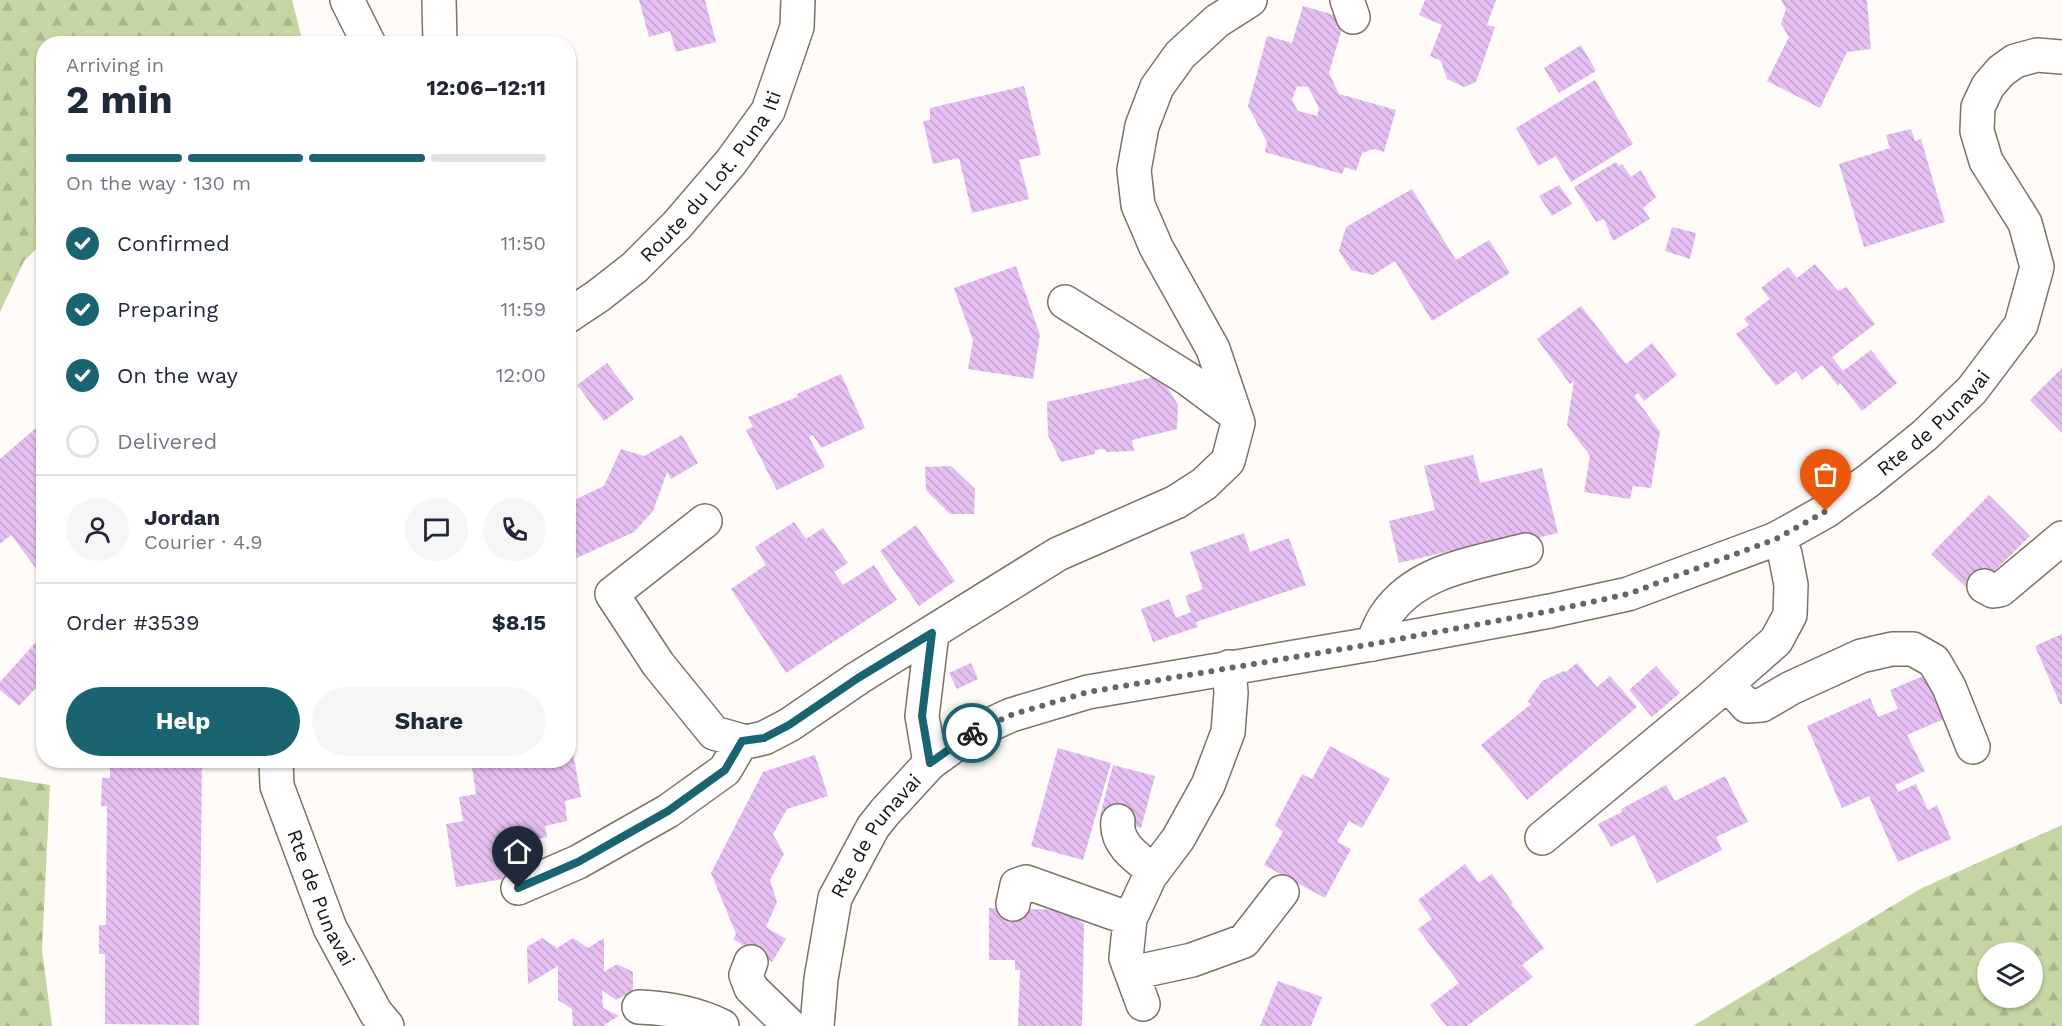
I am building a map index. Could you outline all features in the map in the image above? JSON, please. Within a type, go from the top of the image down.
[{"type":"street","points":[[346,0],[360,36]]},
{"type":"street","points":[[439,0],[440,36]]},
{"type":"street","name":"Route du Lot. Puna Iti","points":[[576,311],[635,267],[677,225],[738,154],[768,111],[796,27],[798,0]]},
{"type":"street","points":[[705,521],[612,594],[658,664],[714,733],[742,741],[764,738],[789,725],[858,678],[1058,554],[1176,502],[1204,484],[1228,461],[1238,423],[1213,349],[1156,247],[1138,205],[1134,170],[1142,126],[1157,87],[1180,55],[1202,34],[1216,21],[1250,0]]},
{"type":"street","name":"Rte de Punavai","points":[[817,1026],[821,979],[836,898],[873,827],[930,763],[972,734],[1011,715],[1088,692],[1372,644],[1628,594],[1776,539],[1826,511],[1868,481],[1925,435],[1971,390],[2021,325],[2037,267],[2025,223],[1986,161],[1977,131],[1978,107],[1988,86],[2001,71],[2015,61],[2037,55],[2062,57]]},
{"type":"street","points":[[1065,302],[1188,379],[1235,414]]},
{"type":"street","points":[[1984,586],[1993,591],[2000,590],[2062,538]]},
{"type":"street","points":[[1542,838],[1776,641],[1790,615],[1791,585],[1785,554],[1776,539]]},
{"type":"street","points":[[1372,644],[1385,616],[1415,586],[1437,574],[1526,550]]},
{"type":"street","points":[[930,763],[922,716],[932,633]]},
{"type":"street","points":[[1727,684],[1747,706],[1762,705],[1791,688],[1861,656],[1892,649],[1913,649],[1934,661],[1948,687],[1973,747]]},
{"type":"street","points":[[1143,1004],[1126,958],[1130,919],[1154,871],[1178,839],[1208,785],[1228,732],[1231,693],[1229,667]]},
{"type":"street","points":[[518,888],[578,862],[668,811],[725,770],[742,741]]},
{"type":"street","name":"Rte de Punavai","points":[[276,768],[277,786],[330,928],[383,1025]]},
{"type":"street","points":[[1118,821],[1120,837],[1126,848],[1134,857],[1154,871]]},
{"type":"street","points":[[1013,904],[1017,885],[1026,882],[1130,919]]},
{"type":"street","points":[[1132,973],[1192,960],[1244,940],[1282,892]]},
{"type":"street","points":[[751,962],[746,975],[751,988],[790,1026]]},
{"type":"street","points":[[639,1007],[667,1008],[704,1017],[722,1026]]},
{"type":"green space","points":[[0,0],[292,0],[301,36],[36,36],[36,249],[24,261],[0,312]]},
{"type":"green space","points":[[0,777],[50,785],[42,950],[52,1026],[0,1026]]},
{"type":"green space","points":[[2062,825],[2062,1026],[1693,1026],[1922,888]]},
{"type":"building","points":[[639,0],[705,0],[716,42],[676,52],[670,31],[649,37]]},
{"type":"building","points":[[1425,0],[1496,0],[1487,25],[1495,27],[1476,82],[1464,87],[1447,79],[1441,61],[1430,56],[1442,25],[1419,15]]},
{"type":"building","points":[[1781,0],[1867,0],[1871,49],[1847,52],[1820,108],[1767,81],[1789,37],[1781,24],[1786,9]]},
{"type":"building","points":[[1303,6],[1345,18],[1329,73],[1339,94],[1396,110],[1384,152],[1374,149],[1362,153],[1356,171],[1345,167],[1342,174],[1265,152],[1267,142],[1248,106],[1267,36],[1292,43]],"holes":[[[1297,86],[1308,87],[1319,108],[1317,116],[1298,111],[1292,100]]]},
{"type":"building","points":[[1581,45],[1596,71],[1559,93],[1544,68]]},
{"type":"building","points":[[1595,80],[1633,144],[1571,182],[1556,156],[1538,166],[1516,128]]},
{"type":"building","points":[[1024,86],[1041,155],[1019,160],[1029,199],[972,213],[959,158],[933,164],[923,121],[930,120],[930,108]]},
{"type":"building","points":[[1911,129],[1915,141],[1921,139],[1945,222],[1864,247],[1839,164],[1890,148],[1886,135]]},
{"type":"building","points":[[1616,162],[1619,166],[1622,164],[1631,177],[1641,170],[1656,197],[1643,208],[1650,219],[1613,241],[1604,219],[1596,222],[1574,187]]},
{"type":"building","points":[[1559,185],[1572,204],[1552,216],[1539,196]]},
{"type":"building","points":[[1412,189],[1456,260],[1489,240],[1510,273],[1432,321],[1395,261],[1373,275],[1351,270],[1339,251],[1346,227]]},
{"type":"building","points":[[1672,227],[1696,233],[1690,259],[1665,251]]},
{"type":"building","points":[[1815,264],[1838,291],[1846,287],[1875,324],[1832,357],[1843,371],[1871,350],[1897,383],[1862,411],[1822,365],[1802,380],[1796,371],[1776,386],[1736,334],[1749,325],[1744,319],[1770,299],[1761,288],[1788,267],[1797,278]]},
{"type":"building","points":[[1016,266],[1040,335],[1033,379],[968,369],[973,340],[954,288]]},
{"type":"building","points":[[1581,306],[1626,364],[1652,343],[1677,375],[1644,401],[1638,393],[1634,396],[1660,432],[1651,488],[1633,486],[1630,499],[1584,492],[1590,456],[1567,425],[1574,381],[1570,384],[1537,339]]},
{"type":"building","points":[[607,363],[634,399],[604,421],[577,385]]},
{"type":"building","points":[[2062,368],[2062,433],[2030,400]]},
{"type":"building","points":[[841,374],[865,428],[821,448],[813,435],[809,437],[825,467],[777,490],[746,430],[753,427],[748,417],[797,397],[797,394]]},
{"type":"building","points":[[1154,377],[1163,380],[1178,405],[1177,429],[1132,440],[1134,451],[1095,450],[1095,454],[1061,462],[1048,435],[1047,402]]},
{"type":"building","points":[[36,428],[36,568],[11,535],[0,544],[0,459]]},
{"type":"building","points":[[682,435],[698,463],[671,479],[667,472],[653,511],[634,532],[576,558],[576,499],[604,486],[621,449],[644,456]]},
{"type":"building","points":[[1473,455],[1480,483],[1542,468],[1558,533],[1494,548],[1492,541],[1399,563],[1389,521],[1435,510],[1424,466]]},
{"type":"building","points":[[951,466],[975,489],[974,514],[950,514],[926,490],[925,467]]},
{"type":"building","points":[[1989,495],[2030,536],[1972,593],[1931,554]]},
{"type":"building","points":[[794,522],[806,539],[823,528],[848,563],[834,572],[843,585],[874,565],[897,600],[786,673],[731,589],[766,565],[755,547]]},
{"type":"building","points":[[916,525],[955,581],[919,606],[880,551]]},
{"type":"building","points":[[1244,533],[1250,552],[1289,538],[1306,585],[1196,622],[1198,627],[1153,642],[1141,609],[1169,599],[1176,618],[1191,612],[1185,596],[1203,589],[1190,552]]},
{"type":"building","points":[[2062,634],[2062,704],[2060,704],[2035,646]]},
{"type":"building","points":[[36,642],[36,690],[19,706],[0,690],[0,682]]},
{"type":"building","points":[[971,663],[978,679],[957,689],[949,673]]},
{"type":"building","points":[[1577,663],[1597,687],[1610,676],[1637,707],[1527,800],[1481,745],[1531,704],[1528,701],[1542,681],[1566,672]]},
{"type":"building","points":[[1656,666],[1680,693],[1652,717],[1629,690]]},
{"type":"building","points":[[1928,674],[1946,718],[1907,735],[1925,771],[1895,785],[1898,792],[1916,784],[1928,810],[1937,805],[1951,839],[1898,862],[1869,796],[1842,808],[1807,726],[1870,698],[1878,717],[1898,709],[1890,690]]},
{"type":"building","points":[[1330,746],[1390,779],[1362,828],[1349,821],[1337,842],[1351,849],[1325,898],[1264,865],[1283,832],[1275,825],[1302,774],[1312,779]]},
{"type":"building","points":[[1058,748],[1111,763],[1083,860],[1031,846]]},
{"type":"building","points":[[815,755],[828,796],[787,809],[773,834],[784,854],[770,880],[777,902],[766,927],[786,939],[772,962],[733,939],[736,934],[711,873],[763,772]]},
{"type":"building","points":[[1113,765],[1155,776],[1141,828],[1100,816]]},
{"type":"building","points":[[110,768],[202,768],[199,1025],[105,1024],[105,954],[99,954],[99,925],[106,925],[107,806],[101,806],[102,778],[110,778]]},
{"type":"building","points":[[472,768],[576,768],[581,797],[565,801],[567,821],[545,826],[547,837],[528,841],[526,828],[502,832],[509,878],[456,887],[446,824],[463,821],[459,797],[476,794]]},
{"type":"building","points":[[1725,776],[1748,822],[1716,837],[1722,850],[1657,883],[1634,835],[1611,847],[1598,824],[1666,785],[1675,801]]},
{"type":"building","points":[[1465,864],[1479,883],[1492,874],[1544,948],[1522,965],[1533,977],[1467,1026],[1446,1026],[1430,1005],[1459,983],[1418,929],[1432,919],[1418,900]]},
{"type":"building","points":[[989,908],[1075,910],[1075,917],[1084,924],[1082,1026],[1018,1026],[1020,970],[1015,970],[1015,960],[989,960]]},
{"type":"building","points":[[542,938],[557,948],[573,938],[588,948],[604,938],[604,972],[617,964],[633,972],[633,991],[616,1000],[602,990],[603,1008],[619,1016],[604,1025],[607,1026],[573,1026],[572,1009],[558,1000],[558,966],[528,984],[527,947]]},
{"type":"building","points":[[1278,981],[1322,997],[1311,1026],[1260,1026]]},
{"type":"way so far","points":[[972,733],[1011,715],[1088,692],[1372,644],[1628,594],[1776,539],[1826,511]]},
{"type":"route","points":[[518,888],[578,862],[631,834],[668,811],[725,770],[742,741],[764,738],[789,725],[858,678],[932,633],[922,716],[930,763],[972,733]]}]
